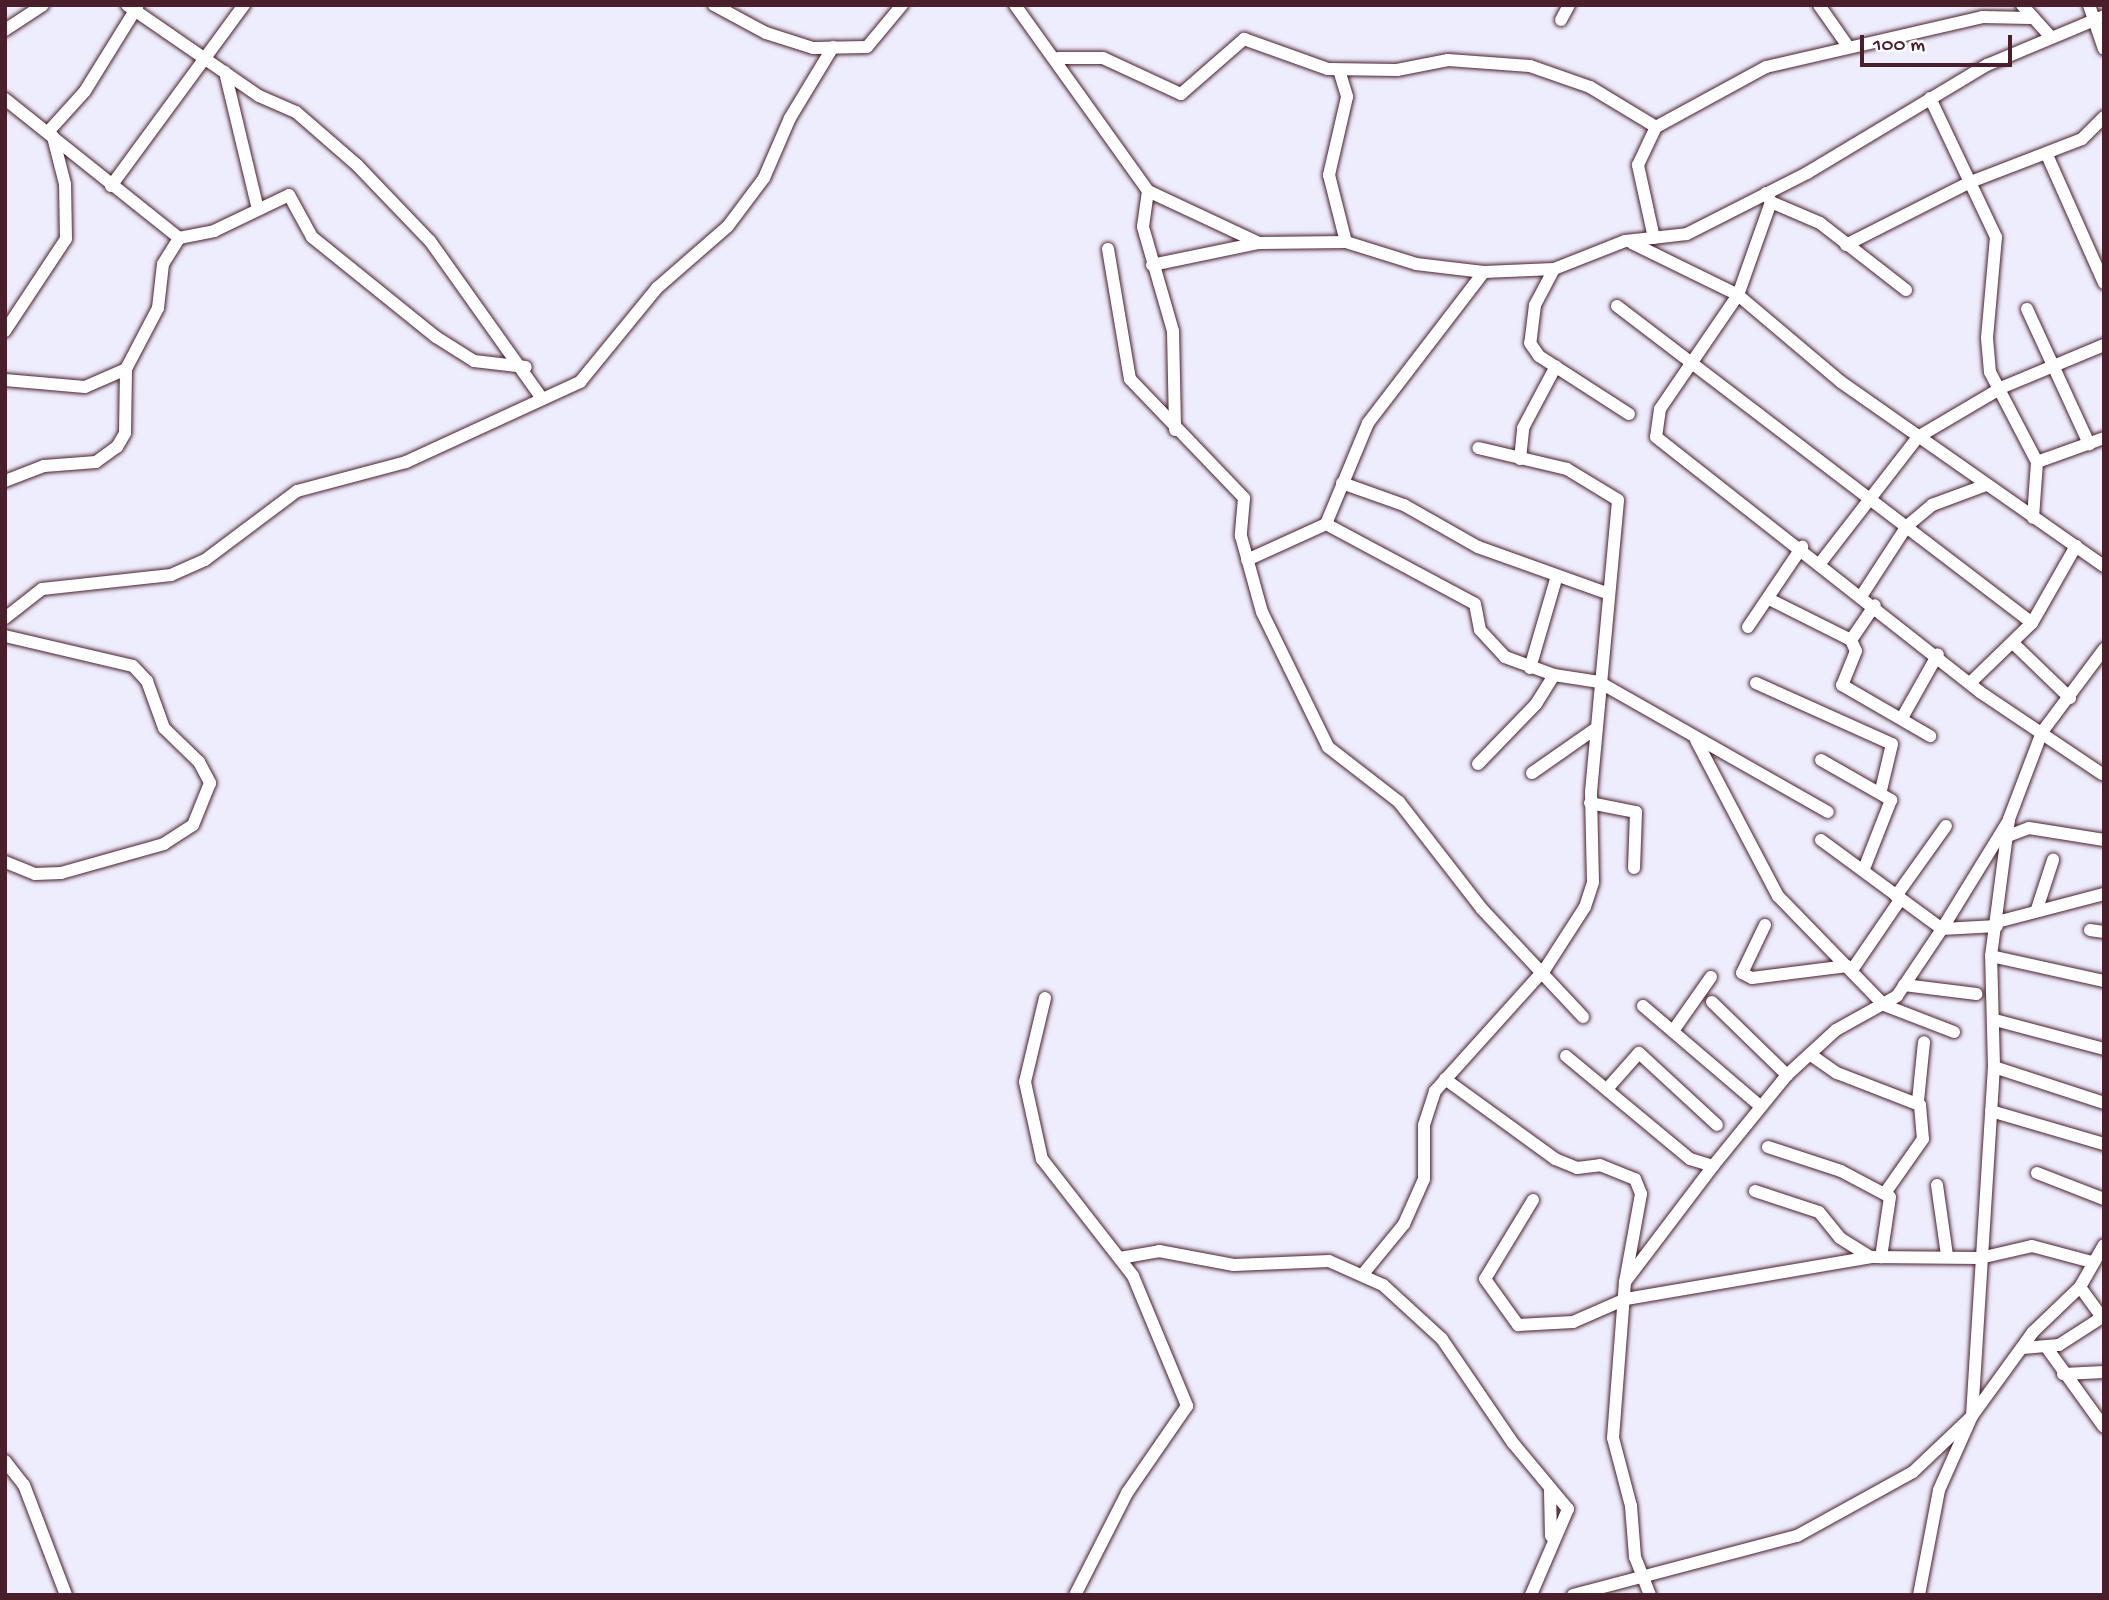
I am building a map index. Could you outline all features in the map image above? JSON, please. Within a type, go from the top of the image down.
[{"type":"street","points":[[5,30],[43,5]]},
{"type":"street","points":[[111,186],[208,60],[244,5]]},
{"type":"street","points":[[714,5],[785,40],[833,47],[867,47],[902,5]]},
{"type":"street","points":[[1015,5],[1058,58],[1102,134],[1148,191],[1259,243]]},
{"type":"street","points":[[1561,20],[1569,5]]},
{"type":"street","points":[[1819,5],[1847,45]]},
{"type":"street","points":[[2022,5],[2049,35]]},
{"type":"street","points":[[2089,5],[2100,17],[2104,49]]},
{"type":"street","points":[[51,134],[85,91],[133,7],[225,72],[296,112],[357,165],[420,228],[526,367],[541,397]]},
{"type":"street","points":[[1654,238],[1638,165],[1656,127],[1766,67],[1847,45],[1982,17],[2031,18]]},
{"type":"street","points":[[1152,265],[1259,243],[1346,242],[1416,264],[1484,272],[1554,269],[1625,241],[1687,234],[1769,197],[1930,98],[2049,35],[2100,17]]},
{"type":"street","points":[[1058,58],[1103,58],[1181,94],[1244,39],[1339,70],[1397,70],[1448,60],[1530,66],[1590,87],[1656,127]]},
{"type":"street","points":[[5,618],[42,589],[171,575],[205,560],[297,491],[406,462],[541,397],[566,391],[597,367],[657,288],[728,226],[764,178],[790,118],[833,47]]},
{"type":"street","points":[[1339,70],[1347,97],[1329,175],[1346,242]]},
{"type":"street","points":[[225,72],[257,205]]},
{"type":"street","points":[[1930,98],[1968,183],[1996,237],[1987,338],[1990,372],[2003,387],[2037,462],[2033,518]]},
{"type":"street","points":[[5,99],[179,238]]},
{"type":"street","points":[[1846,245],[1968,183],[2048,155],[2082,139],[2104,117]]},
{"type":"street","points":[[5,331],[66,239],[65,184],[51,134]]},
{"type":"street","points":[[2048,155],[2104,283]]},
{"type":"street","points":[[1148,191],[1143,227],[1173,331],[1175,430]]},
{"type":"street","points":[[5,481],[44,466],[96,462],[117,447],[125,433],[127,369],[158,308],[165,255],[179,238],[214,231],[257,205],[289,195],[312,237],[436,337],[474,361],[526,367]]},
{"type":"street","points":[[1769,197],[1789,205],[1906,290]]},
{"type":"street","points":[[1769,197],[1738,295],[1660,410],[1656,436],[1802,547],[1970,682],[2102,774]]},
{"type":"street","points":[[1625,241],[1653,249],[1738,295],[1918,437],[2104,566]]},
{"type":"street","points":[[1108,249],[1130,379],[1175,430],[1244,498],[1247,560],[1275,644],[1328,747],[1399,803],[1482,909],[1545,970],[1583,1017]]},
{"type":"street","points":[[1554,269],[1528,335],[1539,356],[1629,414]]},
{"type":"street","points":[[1247,560],[1326,524],[1368,423],[1484,272]]},
{"type":"street","points":[[1617,306],[1692,366],[1872,498],[2032,623]]},
{"type":"street","points":[[2027,309],[2057,365],[2089,444]]},
{"type":"street","points":[[1821,562],[1918,437],[2003,387],[2104,345]]},
{"type":"street","points":[[1520,459],[1522,428],[1556,366]]},
{"type":"street","points":[[5,380],[85,387],[127,369]]},
{"type":"street","points":[[2037,462],[2104,438]]},
{"type":"street","points":[[1363,1274],[1413,1207],[1426,1169],[1427,1106],[1446,1079],[1545,970],[1590,895],[1590,803],[1604,592],[1615,493],[1567,469],[1478,448]]},
{"type":"street","points":[[1342,483],[1404,505],[1478,547],[1556,579],[1604,592]]},
{"type":"street","points":[[1862,595],[1907,526],[1932,505],[1986,485]]},
{"type":"street","points":[[1326,524],[1475,604],[1487,640],[1530,668],[1599,682],[1828,812]]},
{"type":"street","points":[[1970,682],[2014,644],[2032,623],[2076,546]]},
{"type":"street","points":[[1748,627],[1802,547]]},
{"type":"street","points":[[1530,668],[1556,579]]},
{"type":"street","points":[[1769,599],[1851,640],[1856,651],[1842,685],[1930,736]]},
{"type":"street","points":[[1851,640],[1874,605]]},
{"type":"street","points":[[5,636],[133,666],[147,681],[164,728],[199,762],[210,783],[193,825],[164,844],[61,873],[35,874],[5,862]]},
{"type":"street","points":[[2014,644],[2070,698]]},
{"type":"street","points":[[1625,1282],[1713,1166],[1787,1075],[1836,1030],[1884,1005],[1904,985],[2009,820],[2042,732],[2104,649]]},
{"type":"street","points":[[1902,718],[1938,654]]},
{"type":"street","points":[[1478,764],[1536,704],[1554,675]]},
{"type":"street","points":[[1756,683],[1892,744],[1881,790]]},
{"type":"street","points":[[1532,773],[1595,729]]},
{"type":"street","points":[[1694,737],[1778,896],[1884,1005],[1954,1032]]},
{"type":"street","points":[[1821,760],[1881,790],[1891,804],[1864,869]]},
{"type":"street","points":[[1590,803],[1636,811],[1634,868]]},
{"type":"street","points":[[1919,1595],[1939,1490],[1972,1416],[1994,1067],[1995,1020],[1991,956],[2009,820]]},
{"type":"street","points":[[1765,925],[1742,973],[1752,978],[1850,968],[1946,826]]},
{"type":"street","points":[[2008,836],[2029,828],[2104,840]]},
{"type":"street","points":[[1821,840],[1864,869],[1898,898],[1942,929],[1997,924],[2037,909],[2104,894]]},
{"type":"street","points":[[2037,909],[2053,860]]},
{"type":"street","points":[[1991,956],[2104,981]]},
{"type":"street","points":[[1673,1031],[1711,977]]},
{"type":"street","points":[[1904,985],[1976,994]]},
{"type":"street","points":[[1045,998],[1025,1082],[1042,1159],[1120,1258],[1187,1406],[1137,1475],[1075,1595]]},
{"type":"street","points":[[1712,1002],[1787,1075]]},
{"type":"street","points":[[1643,1006],[1760,1106]]},
{"type":"street","points":[[1995,1020],[2104,1049]]},
{"type":"street","points":[[1885,1193],[1923,1139],[1918,1101],[1924,1042]]},
{"type":"street","points":[[1606,1089],[1639,1054],[1717,1125]]},
{"type":"street","points":[[1811,1055],[1867,1087],[1918,1101]]},
{"type":"street","points":[[1566,1056],[1690,1159],[1713,1166]]},
{"type":"street","points":[[1994,1067],[2104,1103]]},
{"type":"street","points":[[1446,1079],[1555,1159],[1635,1178],[1641,1194],[1625,1282],[1626,1299],[1613,1438],[1640,1574],[1650,1595]]},
{"type":"street","points":[[1991,1111],[2104,1144]]},
{"type":"street","points":[[1768,1147],[1841,1171],[1885,1193],[1892,1214],[1876,1257]]},
{"type":"street","points":[[2037,1173],[2104,1199]]},
{"type":"street","points":[[1937,1185],[1947,1255]]},
{"type":"street","points":[[1755,1191],[1819,1212],[1840,1238],[1876,1257]]},
{"type":"street","points":[[1533,1200],[1486,1279],[1511,1322],[1573,1322],[1626,1299],[1876,1257],[1947,1255],[1980,1258],[2032,1247],[2092,1262]]},
{"type":"street","points":[[1573,1595],[1640,1574],[1797,1536],[1913,1472],[1972,1416],[2041,1322],[2080,1287],[2104,1245]]},
{"type":"street","points":[[1120,1258],[1158,1251],[1234,1265],[1329,1261],[1363,1274],[1442,1339],[1550,1490],[1568,1509],[1551,1536],[1531,1595]]},
{"type":"street","points":[[2024,1348],[2047,1348],[2103,1317],[2080,1287]]},
{"type":"street","points":[[2047,1348],[2063,1374],[2102,1420]]},
{"type":"street","points":[[2063,1374],[2104,1372]]},
{"type":"street","points":[[5,1461],[24,1485],[66,1595]]},
{"type":"street","points":[[1550,1490],[1551,1536]]}]
